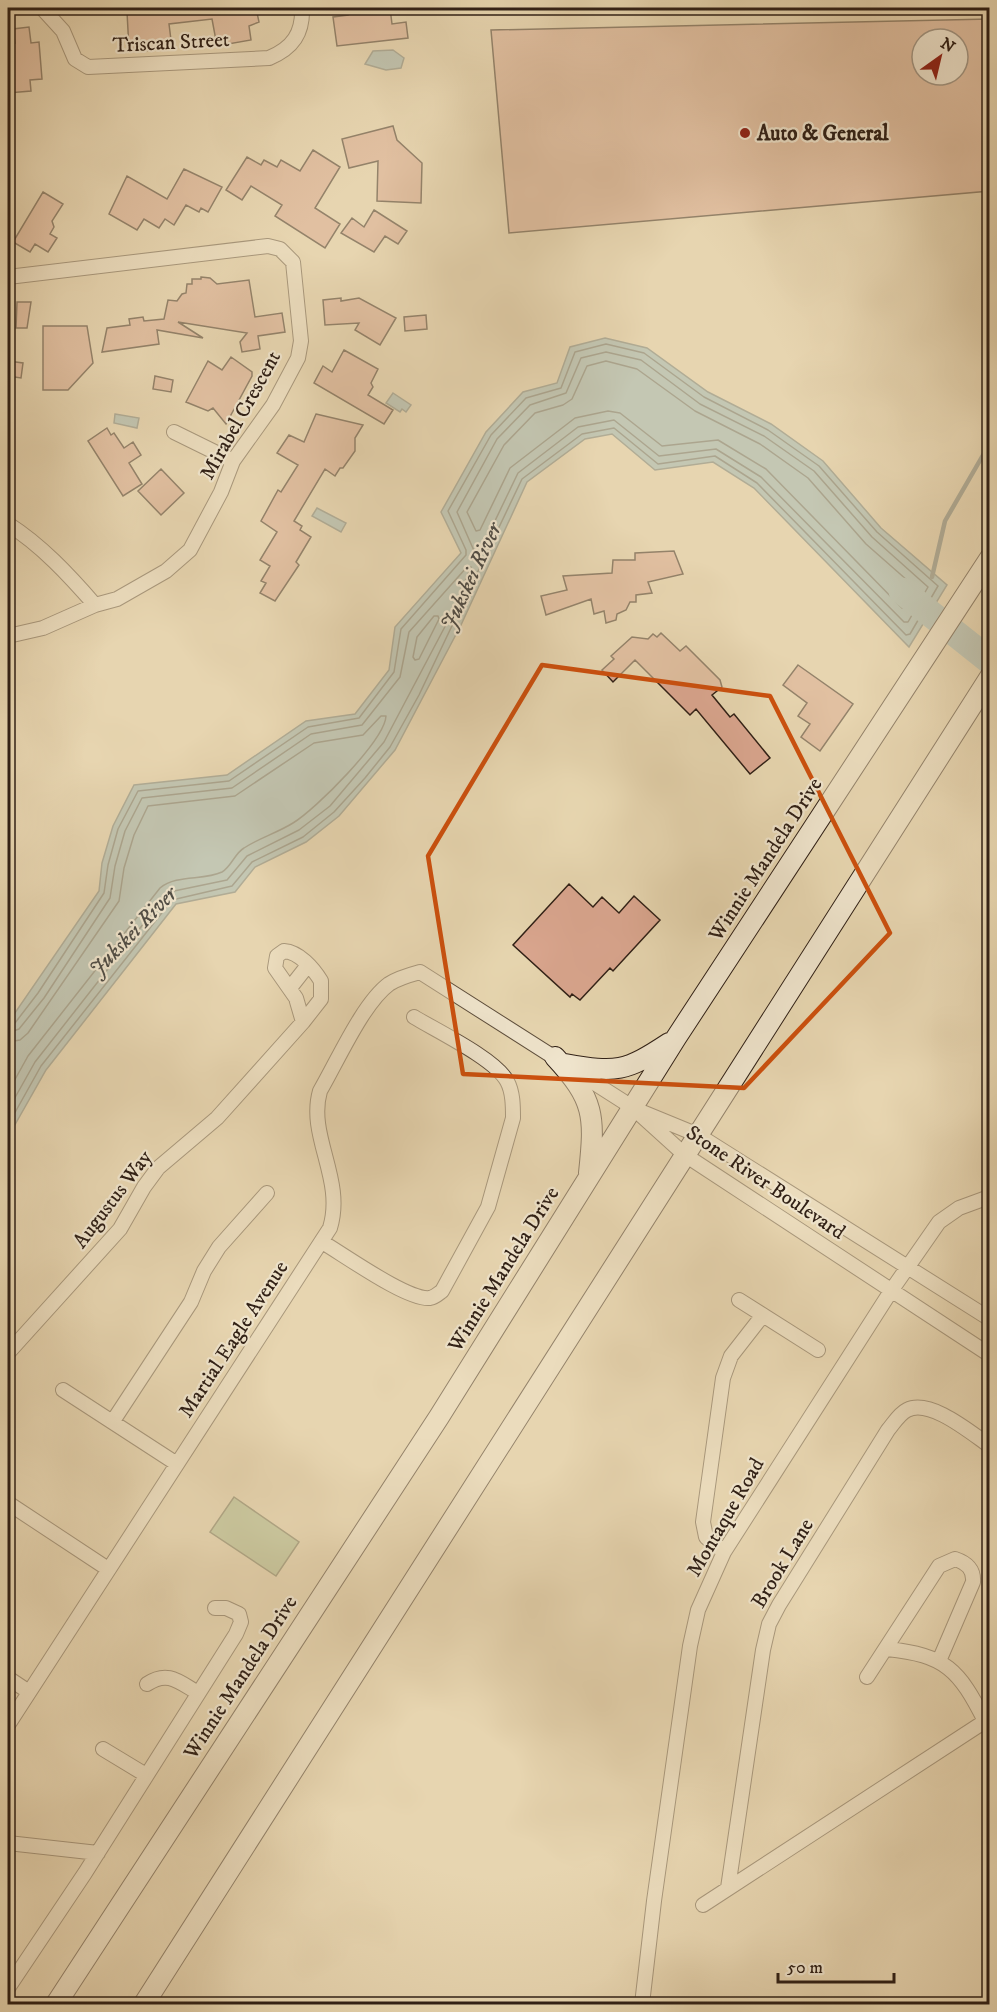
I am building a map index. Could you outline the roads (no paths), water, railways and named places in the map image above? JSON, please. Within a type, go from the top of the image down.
[{"type":"main road","name":"Winnie Mandela Drive","points":[[56,2004],[439,1417],[676,1038],[990,558]]},
{"type":"main road","points":[[144,2004],[990,677]]},
{"type":"main road","points":[[560,1061],[606,1070],[624,1068],[642,1061],[676,1038]]},
{"type":"main road","points":[[560,1061],[578,1081],[591,1110],[589,1176]]},
{"type":"street","name":"Triscan Street","points":[[42,8],[63,31],[75,59],[88,67],[269,57],[281,53],[294,41],[302,20],[302,8]]},
{"type":"street","name":"Mirabel Crescent","points":[[8,277],[255,246],[280,249],[293,262],[297,276],[302,340],[298,358],[273,405],[233,461],[221,492],[190,550],[166,571],[117,599],[95,605],[43,628],[8,636]]},
{"type":"street","points":[[174,432],[233,461]]},
{"type":"street","points":[[8,524],[25,535],[74,580],[95,605]]},
{"type":"street","points":[[290,988],[308,965],[287,951],[277,956],[275,968],[290,988],[303,1022]]},
{"type":"street","name":"Augustus Way","points":[[8,1353],[120,1229],[158,1168],[217,1118],[319,1003],[323,988],[321,981],[308,965]]},
{"type":"street","name":"Martial Eagle Avenue","points":[[8,1725],[322,1242],[335,1214],[335,1193],[318,1119],[317,1102],[320,1092],[371,1002],[389,984],[420,972],[560,1061]]},
{"type":"street","points":[[322,1242],[390,1284],[416,1296],[430,1298],[442,1291],[488,1207],[513,1118],[513,1106],[507,1081],[491,1064],[414,1017]]},
{"type":"street","points":[[560,1061],[632,1107]]},
{"type":"street","name":"Stone River Boulevard","points":[[632,1107],[698,1135],[990,1319]]},
{"type":"street","name":"Stone River Boulevard","points":[[632,1107],[685,1155],[990,1355]]},
{"type":"street","points":[[113,1421],[191,1302],[204,1271],[219,1247],[267,1193]]},
{"type":"street","name":"Montaque Road","points":[[642,2004],[690,1646],[698,1610],[724,1552],[906,1268],[946,1216],[989,1197]]},
{"type":"street","points":[[739,1300],[818,1350]]},
{"type":"street","points":[[724,1552],[706,1537],[703,1522],[723,1378],[731,1356],[763,1315]]},
{"type":"street","points":[[63,1390],[177,1464]]},
{"type":"street","name":"Brook Lane","points":[[728,1888],[763,1650],[769,1624],[778,1605],[888,1430],[906,1410],[915,1407],[935,1411],[990,1446]]},
{"type":"street","points":[[8,1503],[108,1569]]},
{"type":"street","points":[[867,1677],[939,1566],[955,1559],[969,1567],[974,1575],[973,1582],[939,1661]]},
{"type":"street","points":[[8,1989],[98,1853],[241,1622],[239,1614],[233,1610],[214,1608]]},
{"type":"street","points":[[704,1905],[987,1719],[963,1680],[939,1661],[887,1649]]},
{"type":"street","points":[[147,1684],[161,1676],[168,1677],[198,1693]]},
{"type":"street","points":[[8,1678],[29,1692]]},
{"type":"street","points":[[103,1749],[146,1775]]},
{"type":"street","points":[[8,1843],[98,1853]]},
{"type":"water","points":[[393,50],[404,58],[401,68],[386,70],[365,64],[373,51]]},
{"type":"water","points":[[605,338],[647,348],[708,392],[771,424],[823,461],[881,528],[947,585],[909,647],[754,488],[713,462],[655,470],[612,434],[585,439],[527,482],[461,625],[395,750],[339,816],[306,842],[255,867],[235,892],[176,904],[46,1070],[8,1137],[8,1023],[99,891],[102,863],[113,826],[134,785],[227,775],[306,721],[355,714],[389,670],[395,627],[461,553],[441,512],[486,432],[523,392],[557,383],[570,347]]},
{"type":"water","points":[[393,393],[411,405],[406,412],[402,409],[400,412],[386,403]]},
{"type":"water","points":[[115,414],[139,418],[137,428],[114,423]]},
{"type":"water","points":[[317,508],[346,523],[341,532],[312,516]]},
{"type":"waterway","points":[[932,577],[945,521],[990,443]]},
{"type":"waterway","name":"Jukskei River","points":[[902,591],[990,661]]},
{"type":"place","name":"Auto & General","points":[[745,133]]}]
